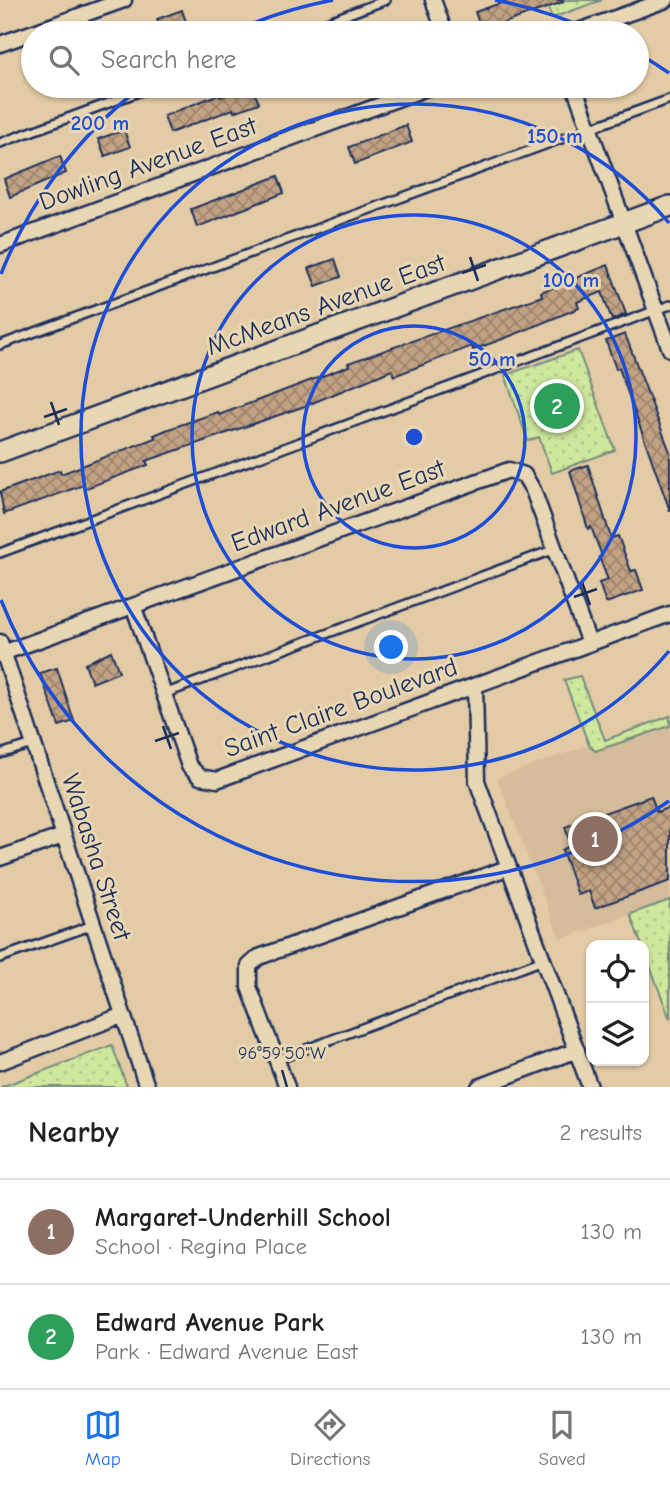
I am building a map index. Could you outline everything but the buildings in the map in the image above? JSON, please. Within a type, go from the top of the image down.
[{"type":"street","points":[[65,21],[124,0]]},
{"type":"street","points":[[433,0],[441,21]]},
{"type":"street","points":[[607,21],[666,0]]},
{"type":"street","points":[[0,44],[21,37]]},
{"type":"street","name":"Dowling Avenue East","points":[[0,245],[399,98]]},
{"type":"street","points":[[579,98],[624,224],[663,308],[670,349]]},
{"type":"street","name":"McMeans Avenue East","points":[[0,452],[670,206]]},
{"type":"street","name":"Edward Avenue East","points":[[1,650],[134,608],[509,470],[524,475],[533,490],[589,643]]},
{"type":"street","name":"Saint Claire Boulevard","points":[[134,608],[188,766],[200,777],[217,780],[670,614]]},
{"type":"street","name":"Wabasha Street","points":[[1,650],[147,1087]]},
{"type":"street","points":[[475,686],[478,781],[507,868],[590,1087]]},
{"type":"street","points":[[0,858],[63,836]]},
{"type":"street","points":[[286,1087],[249,987],[249,966],[259,957],[507,868]]},
{"type":"street","points":[[0,1062],[123,1015]]},
{"type":"street","points":[[479,1087],[577,1050]]},
{"type":"lane","points":[[329,21],[386,0]]},
{"type":"lane","points":[[0,143],[122,98]]},
{"type":"lane","points":[[0,345],[670,99]]},
{"type":"lane","points":[[0,553],[663,308]]},
{"type":"lane","points":[[164,694],[555,549]]},
{"type":"lane","points":[[0,754],[33,744]]},
{"type":"lane","points":[[0,958],[93,925]]},
{"type":"lane","points":[[277,1060],[543,960]]},
{"type":"shaded area","points":[[670,726],[670,900],[560,939],[497,778],[589,745],[595,751]]},
{"type":"green space","points":[[545,0],[602,0],[552,18]]},
{"type":"green space","points":[[578,350],[615,450],[552,473],[539,437],[528,441],[505,375]]},
{"type":"green space","points":[[580,676],[605,740],[670,716],[670,726],[595,751],[589,745],[564,680]]},
{"type":"green space","points":[[670,900],[670,1019],[649,964],[649,940],[640,940],[630,914]]},
{"type":"green space","points":[[112,1045],[127,1087],[1,1087]]},
{"type":"place","name":"Edward Avenue Park","points":[[557,406]]},
{"type":"place","name":"Margaret-Underhill School","points":[[595,839]]}]
